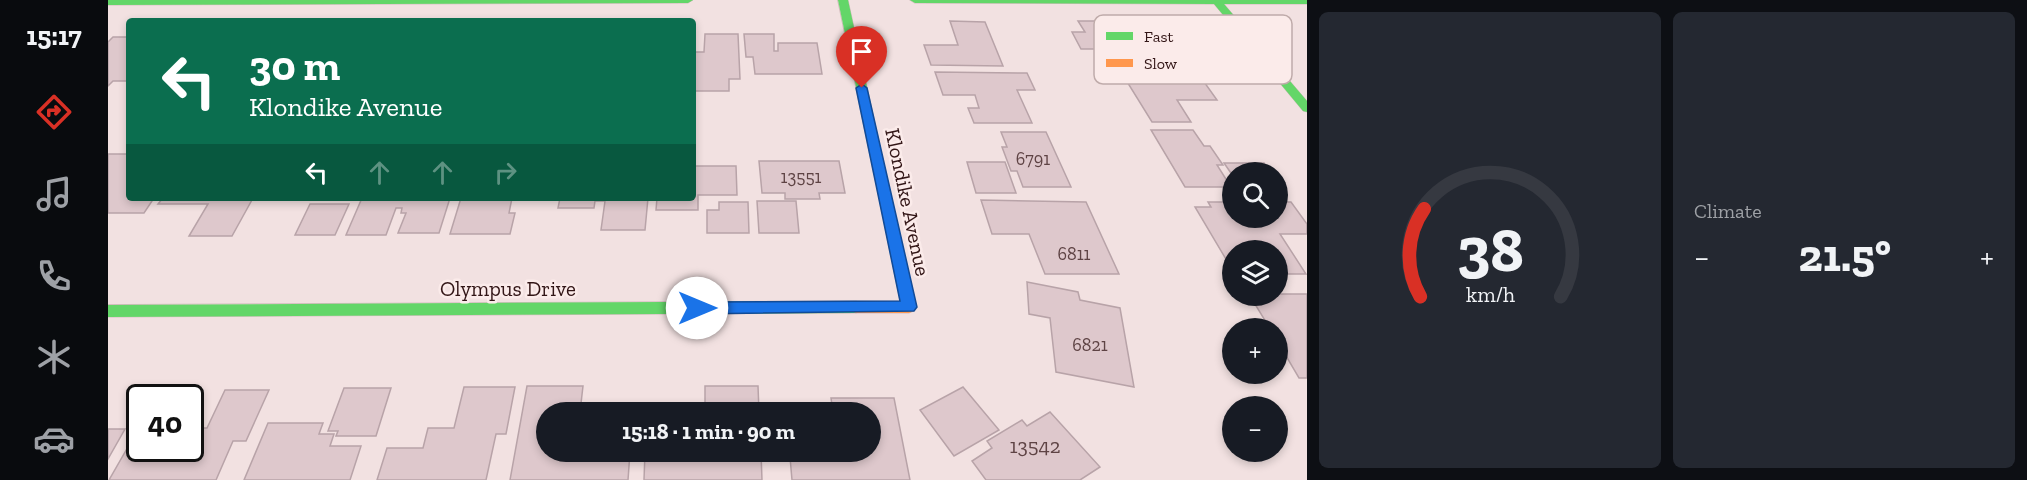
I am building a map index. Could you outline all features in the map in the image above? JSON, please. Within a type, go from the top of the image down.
[{"type":"street","points":[[108,2],[688,0]]},
{"type":"street","name":"Klondike Avenue","points":[[843,0],[909,307]]},
{"type":"street","points":[[915,0],[1307,1]]},
{"type":"street","points":[[1217,1],[1229,15]]},
{"type":"street","points":[[1287,84],[1307,108]]},
{"type":"street","name":"Olympus Drive","points":[[108,311],[909,307]]},
{"type":"building","points":[[950,21],[985,22],[1003,66],[931,65],[924,45],[958,45]]},
{"type":"building","points":[[1078,21],[1094,21],[1094,49],[1081,49],[1072,32],[1085,32]]},
{"type":"building","points":[[705,34],[738,34],[740,79],[729,79],[729,91],[696,91],[696,52],[704,52]]},
{"type":"building","points":[[744,34],[774,34],[774,51],[778,51],[778,43],[817,43],[822,74],[755,74],[753,57],[746,57]]},
{"type":"building","points":[[113,37],[126,37],[126,81],[113,81],[108,86],[108,42]]},
{"type":"building","points":[[935,72],[1027,73],[1035,90],[1017,90],[1032,123],[974,123],[968,108],[979,108],[975,95],[943,95]]},
{"type":"building","points":[[1128,84],[1206,84],[1217,100],[1177,100],[1191,122],[1152,122]]},
{"type":"building","points":[[1151,130],[1193,130],[1204,146],[1210,146],[1222,164],[1217,165],[1222,173],[1222,187],[1185,187]]},
{"type":"building","points":[[1001,132],[1046,132],[1071,187],[1023,187],[1017,171],[1011,171],[1002,147],[1007,147]]},
{"type":"building","points":[[108,154],[126,154],[126,201],[152,201],[144,213],[108,213]]},
{"type":"building","points":[[759,161],[839,161],[845,193],[819,193],[820,199],[785,199],[785,193],[762,193]]},
{"type":"building","points":[[967,162],[1005,162],[1016,193],[976,193]]},
{"type":"building","points":[[696,166],[736,166],[737,195],[698,195],[698,210],[656,210],[657,201],[696,201]]},
{"type":"building","points":[[981,200],[1086,202],[1119,274],[1045,274],[1029,234],[992,234]]},
{"type":"building","points":[[160,201],[251,201],[232,236],[189,236],[208,204],[158,204]]},
{"type":"building","points":[[361,201],[449,201],[439,233],[398,233],[406,213],[401,213],[402,208],[396,208],[386,235],[346,235]]},
{"type":"building","points":[[460,201],[511,201],[509,213],[515,213],[510,234],[450,234]]},
{"type":"building","points":[[559,201],[595,201],[594,208],[558,208]]},
{"type":"building","points":[[605,201],[648,201],[645,230],[601,230]]},
{"type":"building","points":[[757,201],[796,201],[799,233],[759,233]]},
{"type":"building","points":[[719,202],[748,202],[749,233],[707,233],[707,210],[719,210]]},
{"type":"building","points":[[1208,202],[1222,202],[1222,228],[1288,228],[1288,202],[1291,202],[1307,224],[1307,234],[1280,234],[1284,240],[1222,240],[1222,252],[1195,207],[1211,207]]},
{"type":"building","points":[[310,204],[349,204],[335,235],[295,235]]},
{"type":"building","points":[[1288,246],[1306,274],[1288,274]]},
{"type":"building","points":[[1027,282],[1078,292],[1080,300],[1120,308],[1134,387],[1056,372],[1050,318],[1029,314]]},
{"type":"building","points":[[1288,294],[1307,294],[1307,378],[1299,378],[1288,359],[1288,318],[1264,318],[1256,306],[1288,306]]},
{"type":"building","points":[[527,386],[583,386],[581,402],[536,402],[536,462],[629,462],[628,480],[510,480]]},
{"type":"building","points":[[705,386],[758,386],[759,402],[705,402]]},
{"type":"building","points":[[464,387],[515,387],[506,434],[496,434],[486,480],[377,480],[387,448],[423,448],[428,428],[454,428]]},
{"type":"building","points":[[963,387],[999,430],[954,456],[920,410]]},
{"type":"building","points":[[344,388],[391,388],[376,436],[336,436],[338,431],[328,431]]},
{"type":"building","points":[[225,390],[269,390],[246,441],[233,441],[216,480],[109,480],[126,450],[126,462],[204,462],[204,428],[207,428]]},
{"type":"building","points":[[831,398],[894,398],[910,480],[792,480],[790,462],[881,462],[881,402],[832,402]]},
{"type":"building","points":[[1050,412],[1100,467],[1080,480],[986,480],[972,461],[992,448],[987,441],[1022,420],[1027,426]]},
{"type":"building","points":[[268,423],[323,423],[319,434],[334,434],[330,446],[361,446],[350,480],[244,480]]},
{"type":"building","points":[[108,429],[125,429],[108,459]]},
{"type":"building","points":[[645,462],[761,462],[762,480],[644,480]]},
{"type":"traffic: fast","points":[[108,2],[688,0]]},
{"type":"traffic: fast","points":[[843,0],[880,174]]},
{"type":"traffic: fast","points":[[915,0],[1307,1]]},
{"type":"traffic: fast","points":[[1216,0],[1229,15]]},
{"type":"traffic: fast","points":[[1287,84],[1307,108]]},
{"type":"traffic: fast","points":[[108,311],[856,307]]},
{"type":"traffic: slow","points":[[856,307],[909,307],[880,174]]},
{"type":"route","points":[[697,308],[909,307],[862,88]]}]
